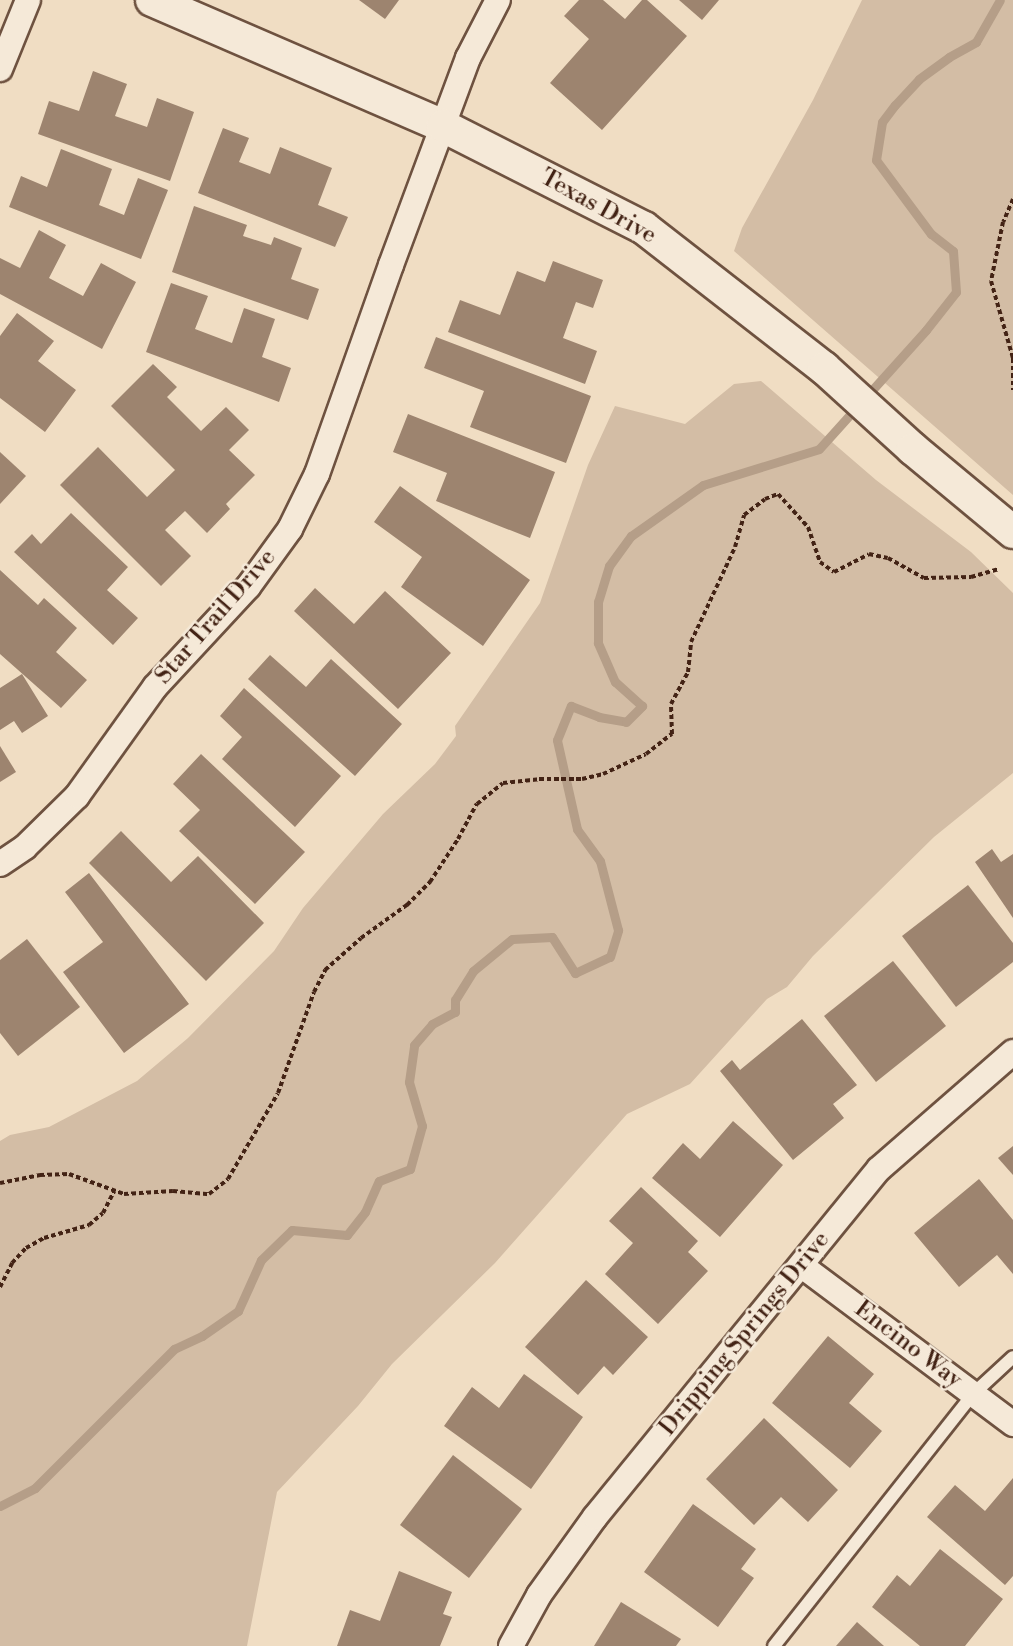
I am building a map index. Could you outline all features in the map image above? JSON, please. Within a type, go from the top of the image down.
[{"type":"street","points":[[0,69],[28,0]]},
{"type":"street","name":"Texas Drive","points":[[152,0],[443,126],[644,228],[824,368],[913,449],[1013,532]]},
{"type":"street","name":"Star Trail Drive","points":[[0,864],[25,847],[77,796],[155,687],[248,587],[290,529],[317,474],[390,265],[468,58],[498,0]]},
{"type":"street","name":"Dripping Springs Drive","points":[[511,1646],[539,1594],[595,1517],[879,1169],[1013,1052]]},
{"type":"street","name":"Encino Way","points":[[802,1266],[1013,1424]]},
{"type":"lane","points":[[774,1646],[973,1394],[1013,1357]]},
{"type":"path","points":[[1013,199],[1003,222],[991,280],[1013,358],[1013,390]]},
{"type":"path","points":[[0,1183],[40,1175],[69,1174],[124,1194],[173,1191],[209,1194],[228,1179],[278,1093],[314,992],[325,970],[361,938],[407,905],[430,882],[477,804],[503,783],[539,779],[582,779],[603,774],[646,754],[672,734],[671,704],[688,672],[691,642],[735,547],[744,515],[765,499],[778,494],[808,527],[820,562],[834,572],[869,554],[888,558],[924,578],[971,577],[999,569]]},
{"type":"path","points":[[0,1287],[12,1263],[26,1248],[44,1238],[89,1225],[103,1213],[114,1191]]},
{"type":"shaded area","points":[[862,0],[1013,0],[1013,495],[734,251],[742,228],[813,100]]},
{"type":"shaded area","points":[[761,381],[876,480],[971,552],[1013,593],[1013,773],[934,837],[813,956],[787,987],[767,999],[690,1084],[627,1114],[495,1263],[392,1364],[358,1406],[277,1492],[247,1646],[0,1646],[0,1141],[10,1135],[49,1127],[137,1081],[188,1038],[274,951],[303,908],[383,814],[435,764],[456,736],[455,726],[540,603],[588,465],[615,406],[685,424],[734,384]]},
{"type":"building","points":[[359,0],[399,0],[385,19]]},
{"type":"building","points":[[579,0],[603,0],[625,19],[642,0],[647,0],[687,36],[602,130],[550,83],[589,39],[564,16]]},
{"type":"building","points":[[679,0],[719,0],[702,20]]},
{"type":"building","points":[[93,71],[127,84],[115,116],[147,127],[157,98],[194,112],[170,181],[38,134],[49,101],[79,111]]},
{"type":"building","points":[[223,128],[249,138],[239,162],[270,174],[280,147],[332,168],[318,205],[348,217],[335,247],[198,193]]},
{"type":"building","points":[[61,149],[112,169],[99,205],[124,215],[138,178],[168,190],[141,259],[9,207],[21,176],[47,187]]},
{"type":"building","points":[[194,206],[247,225],[243,236],[271,245],[274,237],[302,248],[291,279],[319,289],[308,320],[172,272]]},
{"type":"building","points":[[39,230],[66,245],[49,278],[83,296],[101,263],[136,282],[102,349],[0,294],[0,258],[20,268]]},
{"type":"building","points":[[553,261],[603,280],[593,308],[576,302],[563,338],[597,351],[585,384],[448,332],[460,300],[500,315],[517,271],[545,282]]},
{"type":"building","points":[[171,283],[208,296],[195,329],[232,343],[244,308],[275,319],[262,357],[291,368],[279,402],[146,352]]},
{"type":"building","points":[[17,313],[54,341],[38,361],[76,390],[45,432],[0,398],[0,336]]},
{"type":"building","points":[[436,337],[591,396],[566,463],[470,427],[484,391],[424,368]]},
{"type":"building","points":[[153,364],[177,387],[167,397],[201,431],[226,407],[249,430],[229,450],[255,475],[226,504],[230,509],[207,533],[185,511],[165,530],[191,556],[161,586],[60,485],[98,447],[147,497],[175,470],[111,406]]},
{"type":"building","points":[[408,414],[555,472],[530,538],[436,501],[447,473],[393,452]]},
{"type":"building","points":[[0,452],[26,476],[0,504]]},
{"type":"building","points":[[400,486],[530,580],[483,646],[401,587],[422,557],[374,522]]},
{"type":"building","points":[[71,513],[128,567],[107,590],[138,618],[113,645],[14,552],[32,534],[41,544]]},
{"type":"building","points":[[0,570],[38,605],[44,598],[77,628],[56,652],[87,680],[61,708],[0,654]]},
{"type":"building","points":[[315,588],[354,624],[385,591],[451,653],[398,709],[294,611]]},
{"type":"building","points":[[270,655],[306,687],[331,659],[402,724],[355,776],[248,679]]},
{"type":"building","points":[[22,674],[48,716],[22,733],[14,721],[0,730],[0,688]]},
{"type":"building","points":[[244,688],[341,776],[295,827],[222,759],[242,737],[220,716]]},
{"type":"building","points":[[0,746],[16,772],[0,782]]},
{"type":"building","points":[[201,754],[305,852],[255,904],[179,831],[200,810],[173,784]]},
{"type":"building","points":[[121,831],[171,882],[198,856],[264,923],[206,981],[89,863]]},
{"type":"building","points":[[992,849],[1001,862],[1013,854],[1013,918],[975,862]]},
{"type":"building","points":[[89,873],[189,1004],[124,1053],[63,972],[103,942],[65,892]]},
{"type":"building","points":[[968,885],[1013,943],[1013,962],[956,1007],[902,936]]},
{"type":"building","points":[[27,939],[80,1007],[18,1056],[0,1033],[0,960]]},
{"type":"building","points":[[893,961],[946,1026],[876,1082],[824,1016]]},
{"type":"building","points":[[802,1019],[857,1085],[833,1104],[844,1118],[793,1160],[720,1071],[732,1060],[740,1070]]},
{"type":"building","points":[[733,1121],[783,1165],[720,1237],[652,1178],[683,1143],[700,1159]]},
{"type":"building","points":[[1013,1146],[1013,1175],[998,1158]]},
{"type":"building","points":[[979,1179],[1013,1220],[1013,1274],[997,1255],[959,1287],[914,1233]]},
{"type":"building","points":[[641,1187],[698,1241],[688,1252],[708,1271],[658,1324],[605,1274],[633,1243],[609,1221]]},
{"type":"building","points":[[586,1280],[648,1337],[613,1375],[604,1366],[578,1395],[525,1347]]},
{"type":"building","points":[[828,1336],[874,1374],[849,1403],[882,1431],[850,1468],[772,1403]]},
{"type":"building","points":[[524,1374],[583,1417],[531,1489],[444,1426],[472,1387],[499,1408]]},
{"type":"building","points":[[764,1418],[838,1490],[808,1522],[781,1497],[754,1525],[706,1479]]},
{"type":"building","points":[[453,1455],[522,1509],[469,1578],[400,1525]]},
{"type":"building","points":[[1013,1478],[1013,1576],[1005,1585],[927,1517],[955,1485],[985,1511]]},
{"type":"building","points":[[693,1504],[756,1549],[741,1569],[754,1578],[718,1627],[644,1572]]},
{"type":"building","points":[[940,1549],[1003,1599],[965,1646],[920,1646],[872,1607],[897,1575],[910,1586]]},
{"type":"building","points":[[399,1571],[452,1592],[443,1614],[452,1617],[440,1646],[337,1646],[350,1610],[380,1621]]},
{"type":"building","points":[[621,1602],[681,1639],[676,1646],[594,1646]]},
{"type":"building","points":[[857,1622],[884,1646],[836,1646]]},
{"type":"waterway","points":[[0,1506],[35,1488],[174,1349],[202,1336],[238,1311],[261,1260],[292,1230],[347,1235],[365,1212],[379,1181],[410,1169],[422,1126],[409,1082],[414,1045],[432,1024],[455,1012],[455,1000],[473,971],[512,939],[552,937],[575,973],[610,957],[618,930],[600,861],[577,829],[557,740],[571,706],[599,717],[626,722],[642,706],[615,682],[598,643],[598,602],[609,566],[631,536],[703,485],[819,449],[926,330],[956,292],[953,251],[931,234],[876,160],[882,122],[895,105],[919,79],[949,57],[976,42],[1000,0]]}]
